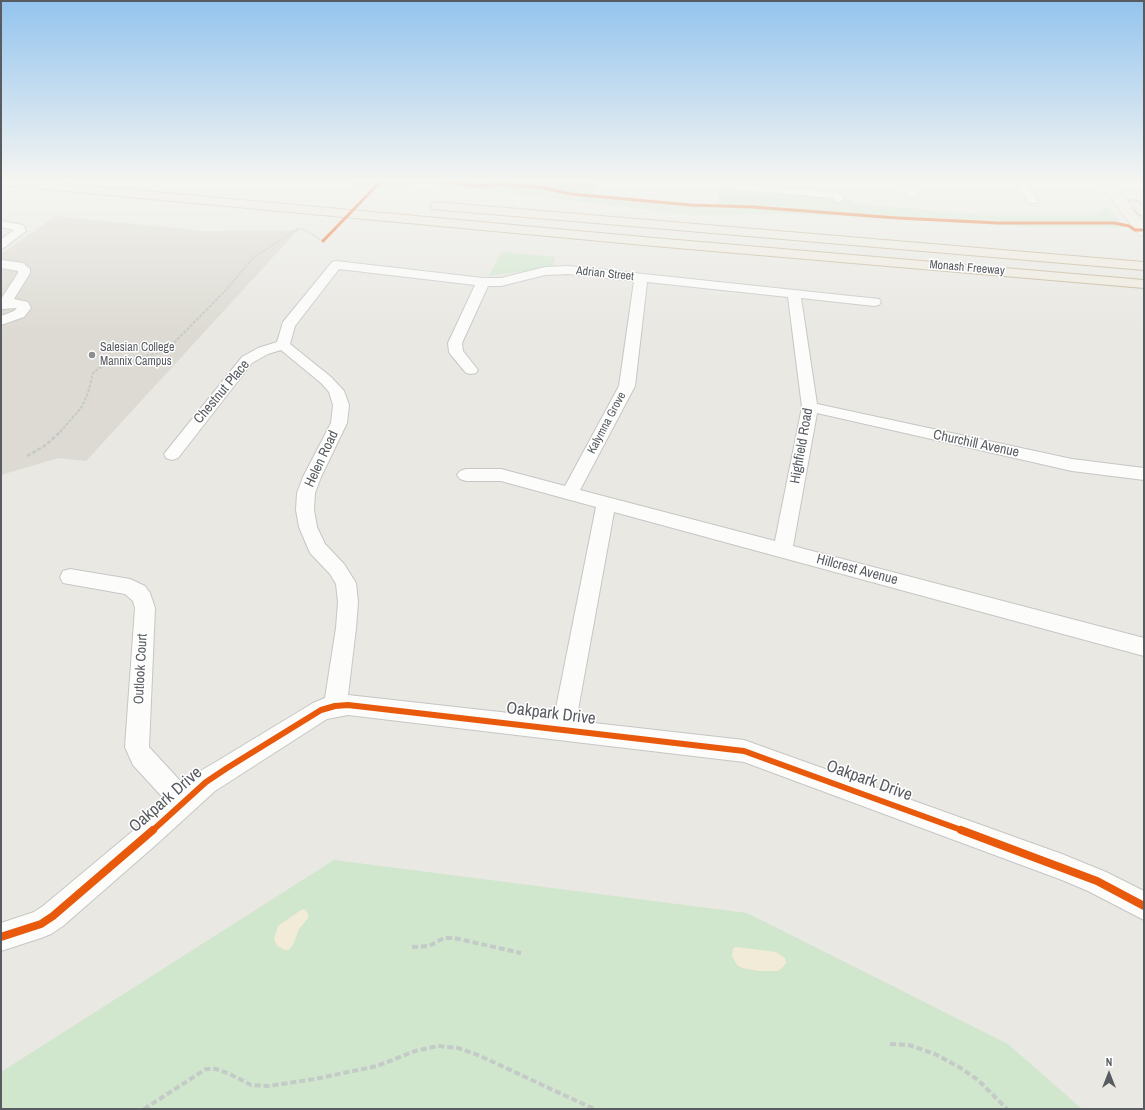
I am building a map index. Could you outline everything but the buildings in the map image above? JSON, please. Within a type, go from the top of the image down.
[{"type":"highway","name":"Monash Freeway","points":[[534,231],[1144,284]]},
{"type":"highway","name":"Monash Freeway","points":[[726,231],[1144,266]]},
{"type":"street","points":[[1,245],[19,231]]},
{"type":"street","name":"Adrian Street","points":[[283,345],[288,325],[334,262],[483,282],[501,282],[556,269],[874,302]]},
{"type":"street","points":[[1,264],[19,266],[24,269],[24,273],[3,304]]},
{"type":"street","name":"Kalymna Grove","points":[[569,494],[627,386],[641,278]]},
{"type":"street","points":[[471,370],[456,352],[455,343],[483,282]]},
{"type":"street","name":"Highfield Road","points":[[783,550],[810,407],[794,293]]},
{"type":"street","points":[[1,321],[18,314],[24,308],[23,305],[18,303],[3,304]]},
{"type":"street","name":"Chestnut Place","points":[[172,454],[247,360],[263,351],[283,345]]},
{"type":"street","name":"Helen Road","points":[[283,345],[336,390],[341,404],[339,422],[312,477],[306,493],[305,510],[308,527],[316,548],[337,569],[346,583],[348,602],[346,628],[335,706]]},
{"type":"street","name":"Churchill Avenue","points":[[810,407],[1072,465],[1144,474]]},
{"type":"street","name":"Hillcrest Avenue","points":[[466,475],[500,475],[1144,647]]},
{"type":"street","points":[[563,730],[606,504]]},
{"type":"street","name":"Outlook Court","points":[[70,577],[130,587],[138,592],[143,599],[144,608],[137,747],[141,757],[183,802]]},
{"type":"street","name":"Oakpark Drive","points":[[1,937],[41,924],[53,916],[206,782],[304,720],[321,710],[335,706],[358,706],[744,751],[1062,867],[1097,881],[1144,906]]},
{"type":"path","points":[[27,456],[46,445],[70,422],[81,408],[88,393],[93,374],[99,368],[109,364],[155,354],[168,349],[227,289],[254,258],[295,231]]},
{"type":"path","points":[[306,231],[321,241],[323,241],[328,235]]},
{"type":"path","points":[[412,947],[429,946],[444,938],[454,938],[521,952]]},
{"type":"path","points":[[890,1044],[910,1045],[935,1054],[953,1064],[978,1080],[1007,1109]]},
{"type":"path","points":[[144,1109],[206,1069],[216,1068],[251,1085],[269,1086],[315,1079],[377,1066],[415,1051],[438,1046],[458,1048],[478,1055],[594,1109]]},
{"type":"shaded area","name":"Salesian College Mannix Campus","points":[[34,231],[297,231],[86,461],[58,458],[1,475],[1,253]]},
{"type":"green space","points":[[502,252],[555,257],[553,267],[489,276]]},
{"type":"green space","points":[[334,860],[747,913],[1008,1044],[1082,1109],[1,1109],[1,1072]]},
{"type":"sand","points":[[304,909],[308,913],[308,918],[299,929],[293,945],[289,950],[285,950],[277,946],[274,939],[278,926]]},
{"type":"sand","points":[[736,947],[776,952],[785,958],[786,963],[778,971],[759,971],[742,968],[737,965],[732,956],[733,948]]},
{"type":"cycle path","points":[[323,241],[333,231]]},
{"type":"cycle path","points":[[1,937],[41,924],[53,916],[149,834],[206,782],[321,710],[335,706],[348,705],[744,751],[1062,867],[1097,881],[1144,906]]},
{"type":"place","name":"Salesian College Mannix Campus","points":[[92,355]]}]
